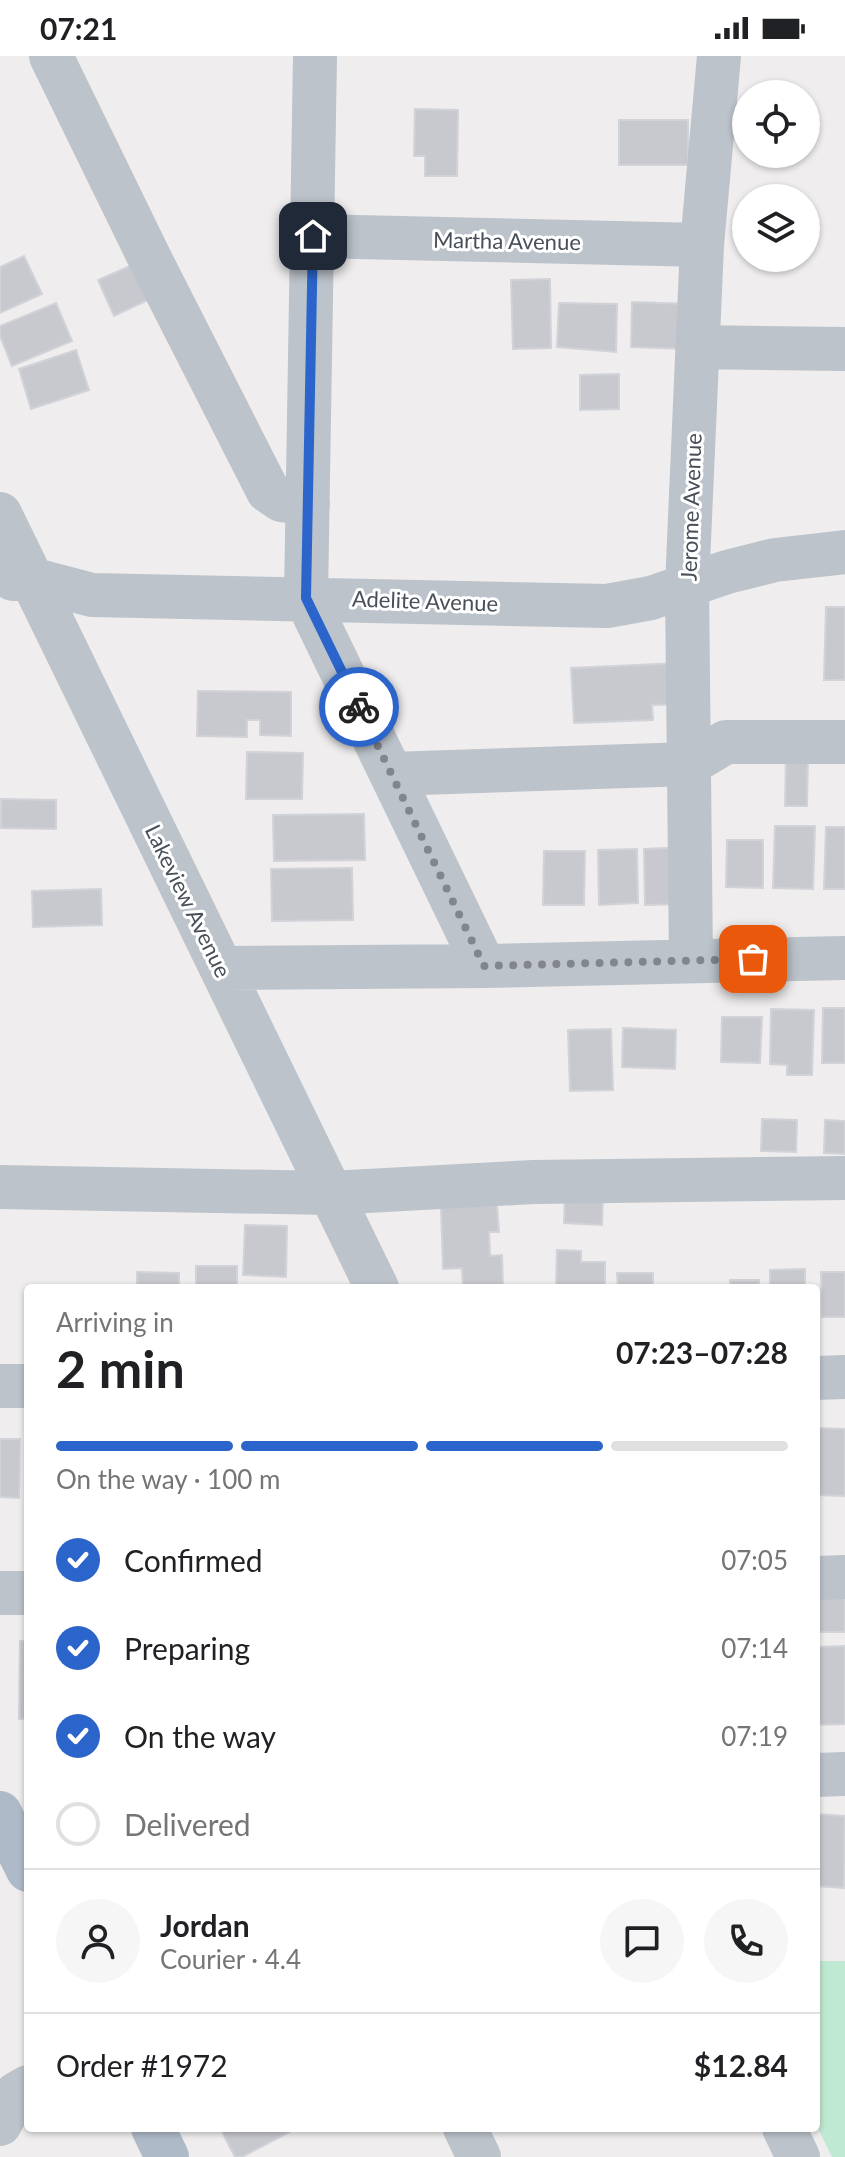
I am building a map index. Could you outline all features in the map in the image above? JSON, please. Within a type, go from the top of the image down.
[{"type":"main road","points":[[8,1820],[24,1860]]},
{"type":"main road","points":[[155,2132],[167,2157]]},
{"type":"street","points":[[51,56],[169,299],[268,491],[281,500],[308,504]]},
{"type":"street","points":[[315,56],[306,598],[484,966]]},
{"type":"street","name":"Jerome Avenue","points":[[691,960],[687,586],[702,245],[719,56]]},
{"type":"street","name":"Martha Avenue","points":[[313,236],[702,245]]},
{"type":"street","points":[[697,347],[845,349]]},
{"type":"street","name":"Lakeview Avenue","points":[[0,514],[16,579],[221,968],[375,1284]]},
{"type":"street","name":"Adelite Avenue","points":[[16,579],[92,595],[607,606],[651,598],[727,572],[775,560],[845,552]]},
{"type":"street","points":[[391,774],[689,764],[726,742],[845,742]]},
{"type":"street","points":[[221,968],[845,958]]},
{"type":"street","points":[[0,1187],[330,1193],[534,1182],[845,1178]]},
{"type":"street","points":[[820,1378],[845,1377]]},
{"type":"street","points":[[0,1386],[24,1386]]},
{"type":"street","points":[[820,1578],[845,1577]]},
{"type":"street","points":[[0,1593],[24,1593]]},
{"type":"street","points":[[820,1775],[845,1774]]},
{"type":"street","points":[[0,2124],[16,2094],[24,2089]]},
{"type":"street","points":[[467,2132],[479,2157]]},
{"type":"street","points":[[786,2132],[798,2157]]},
{"type":"green space","points":[[820,1961],[845,1961],[845,2157],[832,2157],[820,2132]]},
{"type":"building","points":[[415,109],[458,110],[457,176],[425,176],[425,156],[414,156]]},
{"type":"building","points":[[619,120],[688,120],[688,165],[619,165]]},
{"type":"building","points":[[24,256],[42,294],[0,313],[0,267]]},
{"type":"building","points":[[132,265],[148,300],[114,316],[98,280]]},
{"type":"building","points":[[550,279],[551,348],[513,349],[511,280]]},
{"type":"building","points":[[632,302],[689,304],[688,349],[631,347]]},
{"type":"building","points":[[56,303],[72,341],[12,366],[0,336],[0,326]]},
{"type":"building","points":[[559,303],[617,304],[616,352],[557,347]]},
{"type":"building","points":[[76,350],[89,390],[31,409],[19,369]]},
{"type":"building","points":[[619,374],[619,409],[580,410],[580,375]]},
{"type":"building","points":[[826,607],[845,607],[845,680],[824,680]]},
{"type":"building","points":[[680,663],[682,704],[652,705],[653,720],[574,723],[571,668]]},
{"type":"building","points":[[198,691],[291,692],[291,736],[260,735],[260,720],[247,720],[247,737],[197,736]]},
{"type":"building","points":[[247,752],[303,753],[302,799],[246,799]]},
{"type":"building","points":[[786,756],[808,756],[807,806],[785,806]]},
{"type":"building","points":[[1,799],[56,800],[56,829],[1,828]]},
{"type":"building","points":[[364,814],[365,860],[274,861],[273,815]]},
{"type":"building","points":[[775,826],[815,826],[813,889],[773,888]]},
{"type":"building","points":[[826,827],[845,827],[845,889],[824,889]]},
{"type":"building","points":[[727,840],[763,840],[763,888],[726,887]]},
{"type":"building","points":[[687,847],[688,904],[645,905],[644,849]]},
{"type":"building","points":[[637,849],[638,903],[599,905],[598,850]]},
{"type":"building","points":[[544,851],[585,851],[584,905],[543,905]]},
{"type":"building","points":[[352,868],[353,920],[272,921],[271,869]]},
{"type":"building","points":[[101,889],[102,925],[33,927],[32,891]]},
{"type":"building","points":[[823,1008],[845,1008],[845,1063],[822,1063]]},
{"type":"building","points":[[771,1009],[814,1010],[812,1075],[787,1075],[787,1065],[770,1064]]},
{"type":"building","points":[[722,1017],[762,1017],[760,1063],[721,1062]]},
{"type":"building","points":[[623,1028],[676,1030],[675,1069],[622,1067]]},
{"type":"building","points":[[611,1029],[613,1090],[570,1091],[568,1030]]},
{"type":"building","points":[[762,1119],[797,1120],[796,1152],[761,1151]]},
{"type":"building","points":[[825,1120],[845,1121],[845,1154],[824,1153]]},
{"type":"building","points":[[565,1193],[603,1194],[602,1225],[564,1223]]},
{"type":"building","points":[[497,1205],[499,1232],[489,1232],[490,1256],[502,1255],[503,1284],[463,1284],[462,1268],[443,1269],[441,1206]]},
{"type":"building","points":[[245,1225],[287,1226],[286,1277],[243,1275]]},
{"type":"building","points":[[557,1250],[581,1251],[581,1262],[605,1262],[605,1284],[556,1284]]},
{"type":"building","points":[[196,1266],[237,1266],[237,1284],[196,1284]]},
{"type":"building","points":[[805,1269],[805,1284],[770,1284],[770,1270]]},
{"type":"building","points":[[137,1272],[179,1273],[179,1284],[137,1284]]},
{"type":"building","points":[[821,1272],[845,1272],[845,1317],[822,1317]]},
{"type":"building","points":[[617,1273],[653,1273],[653,1284],[618,1284]]},
{"type":"building","points":[[730,1280],[759,1280],[759,1284],[730,1284]]},
{"type":"building","points":[[820,1428],[845,1429],[845,1496],[820,1495]]},
{"type":"building","points":[[0,1439],[20,1439],[19,1498],[0,1497]]},
{"type":"building","points":[[820,1594],[845,1594],[845,1632],[820,1632]]},
{"type":"building","points":[[20,1641],[24,1641],[24,1719],[19,1719]]},
{"type":"building","points":[[845,1646],[845,1724],[820,1725],[820,1647]]},
{"type":"building","points":[[820,1814],[845,1816],[844,1888],[820,1886]]},
{"type":"building","points":[[222,2132],[289,2132],[242,2157],[235,2157]]},
{"type":"way so far","points":[[359,707],[484,966],[753,959]]},
{"type":"route","points":[[313,236],[306,598],[359,707]]}]
